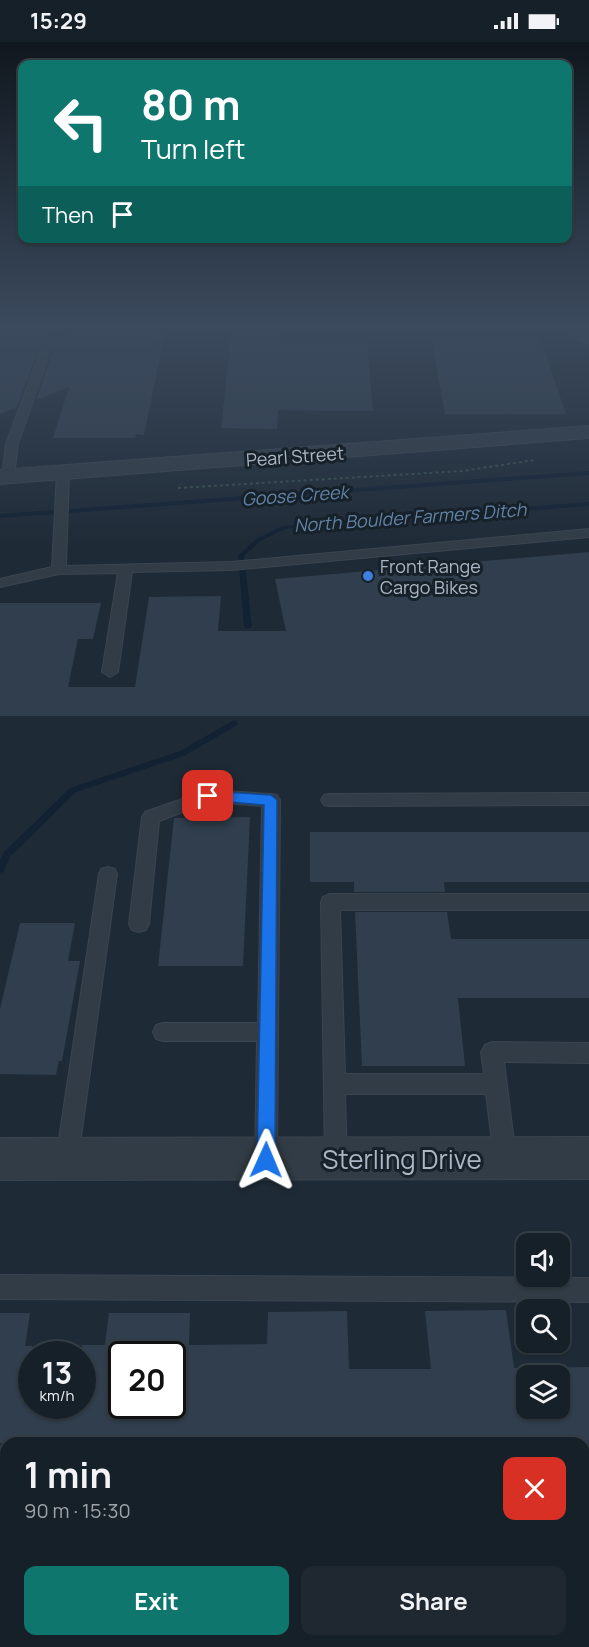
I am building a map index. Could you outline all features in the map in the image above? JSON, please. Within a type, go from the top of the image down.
[{"type":"street","name":"Pearl Street","points":[[4,477],[589,432]]},
{"type":"street","name":"Sterling Drive","points":[[0,1159],[589,1158]]},
{"type":"lane","points":[[4,477],[28,399]]},
{"type":"lane","points":[[0,437],[15,437]]},
{"type":"lane","points":[[60,570],[63,473]]},
{"type":"lane","points":[[0,583],[60,570],[249,565],[589,533]]},
{"type":"lane","points":[[110,672],[126,569]]},
{"type":"lane","points":[[139,924],[151,817],[208,796],[271,800],[266,1160]]},
{"type":"lane","points":[[330,800],[589,799]]},
{"type":"lane","points":[[67,1159],[108,874]]},
{"type":"lane","points":[[336,1159],[330,902],[589,902]]},
{"type":"lane","points":[[163,1032],[268,1032]]},
{"type":"lane","points":[[505,1158],[492,1052],[589,1053]]},
{"type":"lane","points":[[334,1084],[496,1084]]},
{"type":"lane","points":[[0,1287],[589,1290]]},
{"type":"building","points":[[0,399],[20,399],[17,407],[0,414]]},
{"type":"building","points":[[65,399],[151,399],[144,435],[136,434],[135,438],[53,438]]},
{"type":"building","points":[[224,399],[372,399],[373,411],[278,410],[277,429],[221,428]]},
{"type":"building","points":[[442,399],[561,399],[566,414],[445,414]]},
{"type":"building","points":[[589,552],[589,716],[0,716],[0,603],[101,603],[93,639],[78,639],[68,687],[135,687],[149,597],[221,596],[218,631],[286,631],[275,579]]},
{"type":"building","points":[[250,817],[243,966],[158,966],[174,818]]},
{"type":"building","points":[[310,832],[589,832],[589,882],[444,882],[445,892],[354,892],[354,882],[310,882]]},
{"type":"building","points":[[355,912],[447,912],[451,939],[589,939],[589,998],[458,998],[465,1066],[362,1066]]},
{"type":"building","points":[[20,923],[75,923],[68,961],[80,961],[62,1061],[59,1061],[56,1075],[0,1074],[0,1009]]},
{"type":"building","points":[[506,1310],[514,1368],[516,1368],[516,1419],[570,1419],[570,1367],[589,1367],[589,1437],[0,1437],[0,1313],[30,1313],[26,1341],[18,1341],[18,1419],[96,1419],[96,1345],[105,1345],[109,1313],[190,1313],[189,1345],[267,1344],[268,1312],[347,1311],[349,1369],[431,1369],[425,1311]]},
{"type":"waterway","name":"Goose Creek","points":[[0,516],[589,473]]},
{"type":"waterway","name":"North Boulder Farmers Ditch","points":[[248,627],[241,556],[257,541],[284,527],[589,504]]},
{"type":"waterway","name":"North Boulder Farmers Ditch","points":[[0,869],[7,855],[73,790],[183,753],[234,723]]},
{"type":"place","name":"Front Range Cargo Bikes","points":[[368,576]]},
{"type":"route","points":[[208,796],[271,800],[266,1160]]}]
